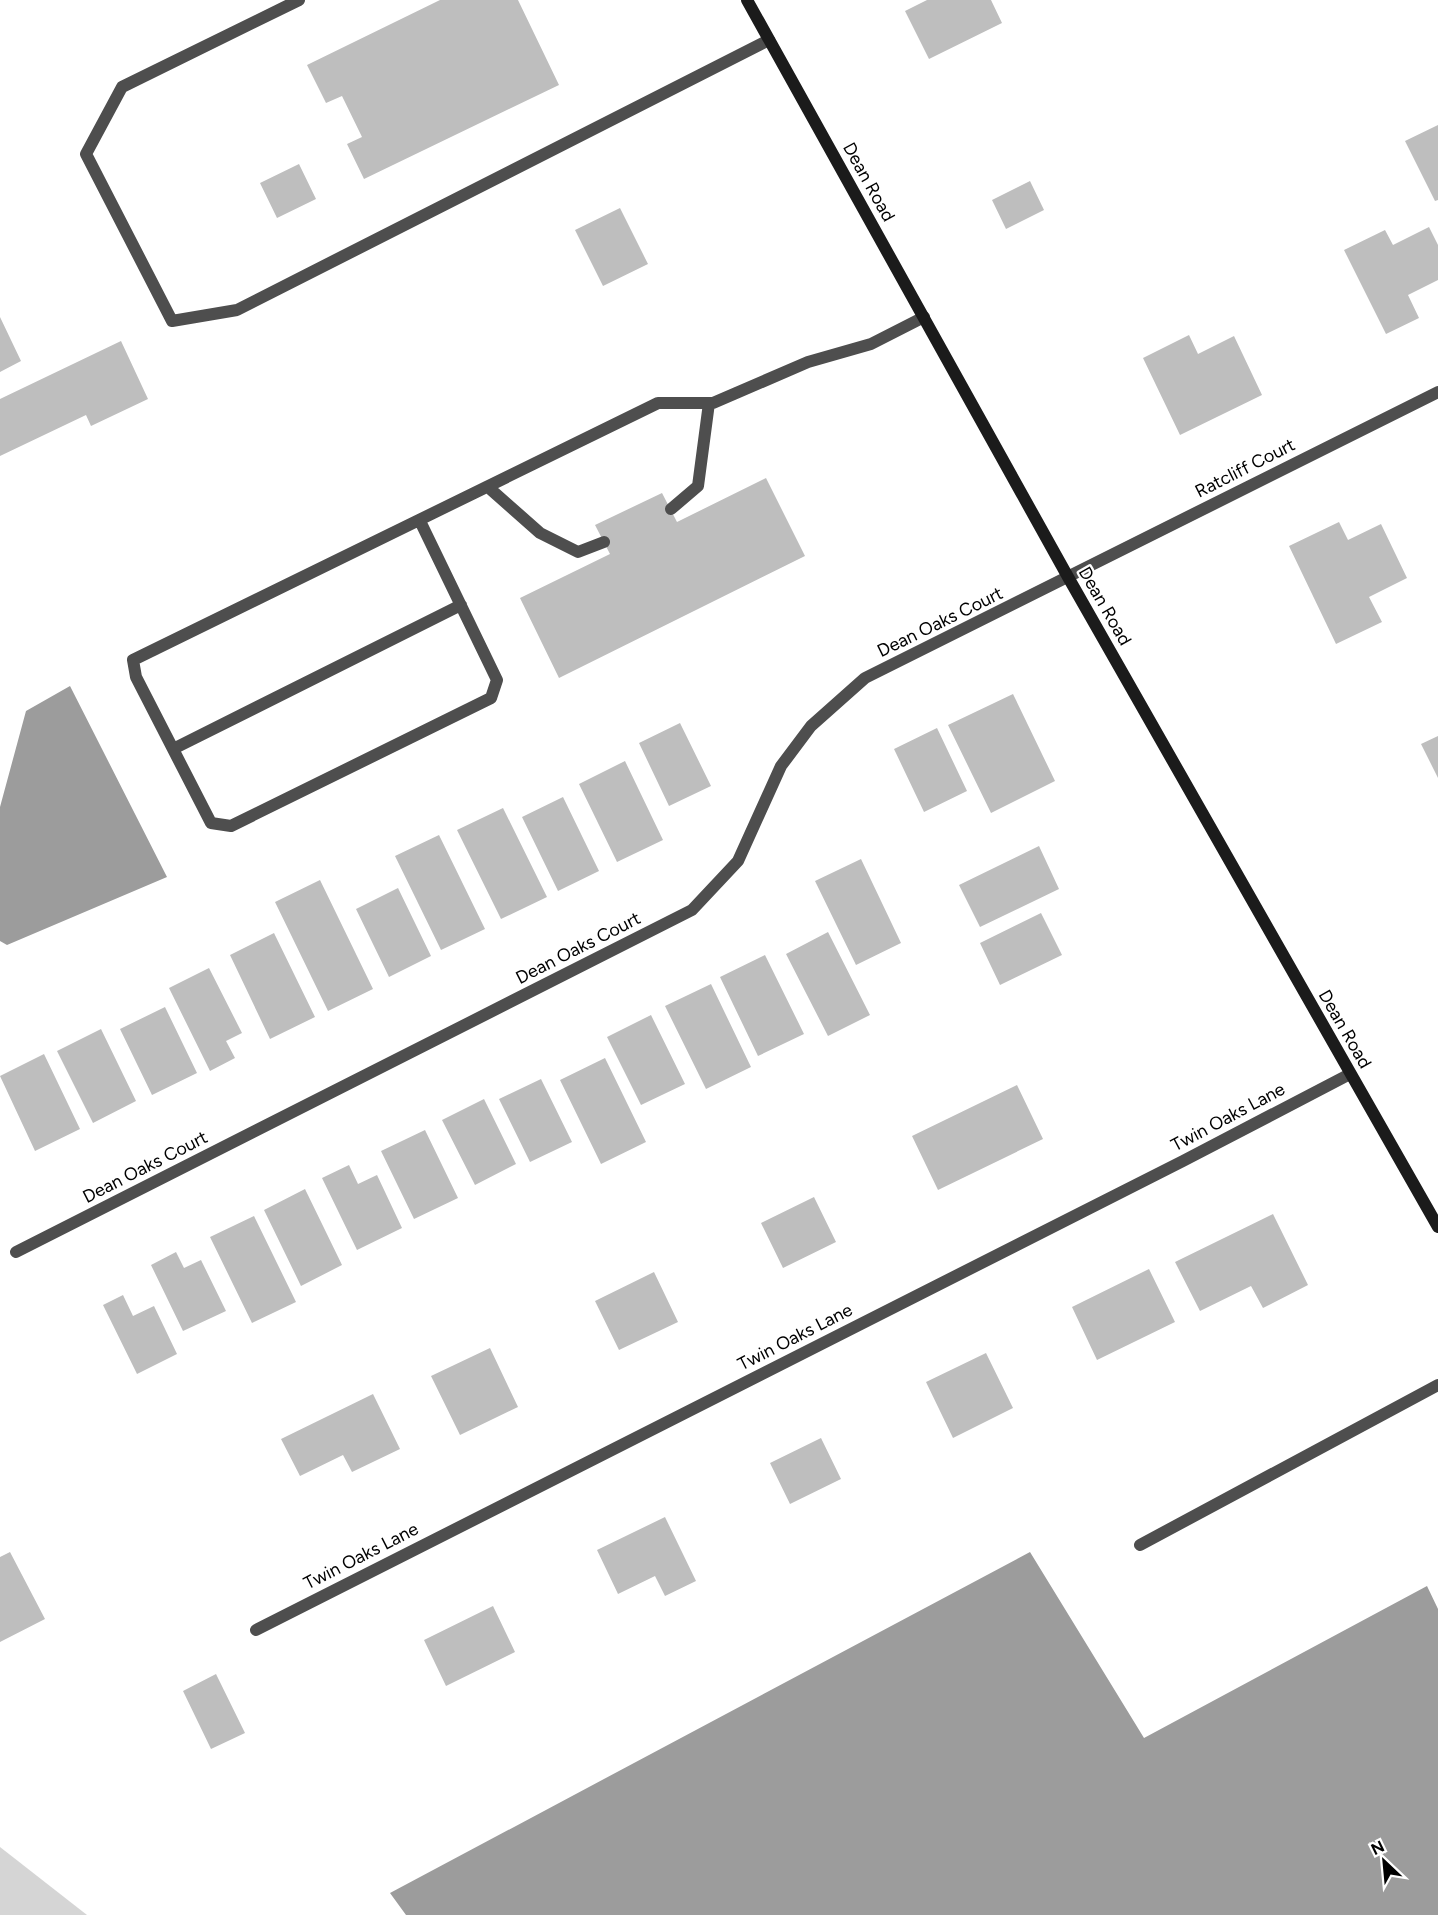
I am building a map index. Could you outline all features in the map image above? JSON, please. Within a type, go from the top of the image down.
[{"type":"main road","name":"Dean Road","points":[[747,0],[1068,578],[1438,1227]]},
{"type":"street","points":[[299,0],[122,87],[86,154],[172,321],[237,310],[769,40]]},
{"type":"street","points":[[420,521],[497,680],[492,698],[231,826],[211,823],[136,677],[133,660],[658,404],[713,403],[808,362],[872,344],[924,317]]},
{"type":"street","name":"Ratcliff Court","points":[[1068,578],[1438,392]]},
{"type":"street","points":[[671,509],[698,486],[709,403]]},
{"type":"street","points":[[488,487],[540,533],[578,552],[604,542]]},
{"type":"street","name":"Dean Oaks Court","points":[[16,1252],[692,910],[738,861],[781,766],[811,726],[865,678],[1068,578]]},
{"type":"street","points":[[173,749],[461,605]]},
{"type":"street","name":"Twin Oaks Lane","points":[[255,1630],[1183,1161],[1350,1074]]},
{"type":"street","points":[[1140,1545],[1438,1385]]},
{"type":"shaded area","points":[[70,686],[167,877],[7,945],[0,941],[0,807],[26,711]]},
{"type":"shaded area","points":[[1030,1552],[1144,1738],[1427,1586],[1438,1609],[1438,1915],[406,1915],[390,1893]]},
{"type":"shaded area","points":[[0,1847],[87,1915],[0,1915]]},
{"type":"building","points":[[440,0],[518,0],[559,85],[364,179],[347,144],[362,137],[342,96],[326,103],[307,65]]},
{"type":"building","points":[[927,0],[991,0],[1002,23],[929,59],[905,11]]},
{"type":"building","points":[[1438,125],[1438,200],[1435,201],[1405,141]]},
{"type":"building","points":[[299,164],[316,199],[277,218],[260,183]]},
{"type":"building","points":[[1030,181],[1044,210],[1006,229],[992,200]]},
{"type":"building","points":[[620,208],[648,264],[603,286],[575,230]]},
{"type":"building","points":[[1429,227],[1438,245],[1438,280],[1408,295],[1419,318],[1386,334],[1344,250],[1385,230],[1393,245]]},
{"type":"building","points":[[0,317],[21,361],[0,372]]},
{"type":"building","points":[[1189,335],[1198,354],[1234,336],[1262,395],[1180,435],[1143,358]]},
{"type":"building","points":[[121,341],[148,399],[91,426],[86,415],[0,456],[0,399]]},
{"type":"building","points":[[766,478],[805,556],[559,678],[520,598],[610,554],[595,525],[662,493],[677,522]]},
{"type":"building","points":[[1339,522],[1348,540],[1381,524],[1407,578],[1369,597],[1382,622],[1336,644],[1289,546]]},
{"type":"building","points":[[1013,694],[1055,781],[991,813],[948,725]]},
{"type":"building","points":[[680,723],[711,786],[669,806],[639,743]]},
{"type":"building","points":[[937,728],[967,791],[924,812],[894,749]]},
{"type":"building","points":[[1438,736],[1438,778],[1421,744]]},
{"type":"building","points":[[625,761],[663,840],[617,862],[579,784]]},
{"type":"building","points":[[563,797],[599,871],[558,891],[522,817]]},
{"type":"building","points":[[503,808],[547,897],[501,919],[457,830]]},
{"type":"building","points":[[439,835],[485,929],[441,950],[395,856]]},
{"type":"building","points":[[1039,846],[1059,889],[980,927],[959,885]]},
{"type":"building","points":[[861,859],[901,943],[856,965],[815,881]]},
{"type":"building","points":[[320,880],[373,989],[328,1011],[275,902]]},
{"type":"building","points":[[398,888],[431,956],[389,977],[356,909]]},
{"type":"building","points":[[1041,913],[1062,955],[1000,985],[980,943]]},
{"type":"building","points":[[828,932],[870,1015],[828,1036],[786,954]]},
{"type":"building","points":[[274,933],[315,1017],[270,1039],[230,955]]},
{"type":"building","points":[[765,955],[804,1034],[758,1056],[720,977]]},
{"type":"building","points":[[209,968],[242,1033],[226,1041],[235,1058],[210,1071],[169,988]]},
{"type":"building","points":[[711,984],[751,1067],[706,1089],[665,1006]]},
{"type":"building","points":[[165,1007],[197,1073],[152,1095],[120,1029]]},
{"type":"building","points":[[651,1015],[685,1084],[641,1105],[607,1037]]},
{"type":"building","points":[[101,1029],[136,1101],[93,1123],[57,1051]]},
{"type":"building","points":[[44,1054],[80,1129],[35,1151],[0,1076]]},
{"type":"building","points":[[605,1058],[646,1142],[601,1164],[560,1080]]},
{"type":"building","points":[[541,1079],[572,1142],[530,1162],[499,1099]]},
{"type":"building","points":[[1017,1085],[1043,1139],[938,1190],[912,1136]]},
{"type":"building","points":[[484,1099],[516,1164],[475,1185],[442,1120]]},
{"type":"building","points":[[425,1130],[458,1198],[414,1219],[381,1151]]},
{"type":"building","points":[[349,1165],[358,1184],[377,1175],[402,1228],[357,1250],[322,1178]]},
{"type":"building","points":[[305,1189],[342,1265],[301,1286],[264,1210]]},
{"type":"building","points":[[814,1197],[836,1242],[783,1268],[761,1223]]},
{"type":"building","points":[[1273,1214],[1308,1285],[1263,1308],[1251,1286],[1200,1311],[1175,1262]]},
{"type":"building","points":[[254,1216],[296,1302],[252,1323],[210,1237]]},
{"type":"building","points":[[176,1252],[184,1268],[201,1260],[226,1311],[183,1331],[151,1265]]},
{"type":"building","points":[[1149,1269],[1175,1322],[1097,1360],[1072,1307]]},
{"type":"building","points":[[654,1272],[678,1322],[619,1350],[595,1301]]},
{"type":"building","points":[[123,1295],[133,1316],[154,1306],[177,1354],[137,1374],[103,1305]]},
{"type":"building","points":[[490,1348],[518,1407],[460,1435],[431,1376]]},
{"type":"building","points":[[986,1353],[1013,1408],[953,1438],[926,1382]]},
{"type":"building","points":[[373,1394],[400,1449],[352,1472],[343,1455],[300,1476],[281,1439]]},
{"type":"building","points":[[821,1438],[841,1479],[790,1504],[770,1463]]},
{"type":"building","points":[[665,1517],[696,1581],[665,1596],[655,1576],[618,1594],[597,1550]]},
{"type":"building","points":[[10,1552],[45,1619],[0,1642],[0,1557]]},
{"type":"building","points":[[493,1606],[515,1652],[446,1686],[424,1640]]},
{"type":"building","points":[[216,1674],[245,1733],[211,1749],[183,1691]]}]
